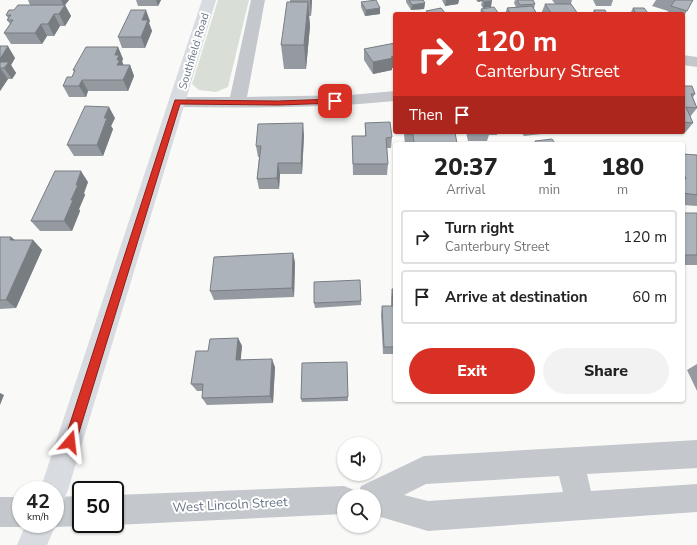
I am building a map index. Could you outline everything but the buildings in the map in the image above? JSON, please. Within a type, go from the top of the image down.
[{"type":"main road","name":"Southfield Road","points":[[57,481],[178,102],[209,0]]},
{"type":"main road","points":[[32,545],[37,533]]},
{"type":"street","points":[[236,103],[258,0]]},
{"type":"street","points":[[685,60],[697,62]]},
{"type":"street","points":[[178,102],[236,103],[350,100],[393,96]]},
{"type":"street","points":[[381,491],[424,470],[697,454]]},
{"type":"street","points":[[569,461],[581,506]]},
{"type":"street","points":[[381,503],[428,516],[697,498]]},
{"type":"street","name":"West Lincoln Street","points":[[124,510],[337,500]]},
{"type":"street","points":[[0,512],[12,512]]},
{"type":"shaded area","points":[[218,0],[249,0],[228,87],[216,92],[199,90],[192,84]]},
{"type":"route","points":[[70,442],[178,102],[278,103],[335,101]]}]
